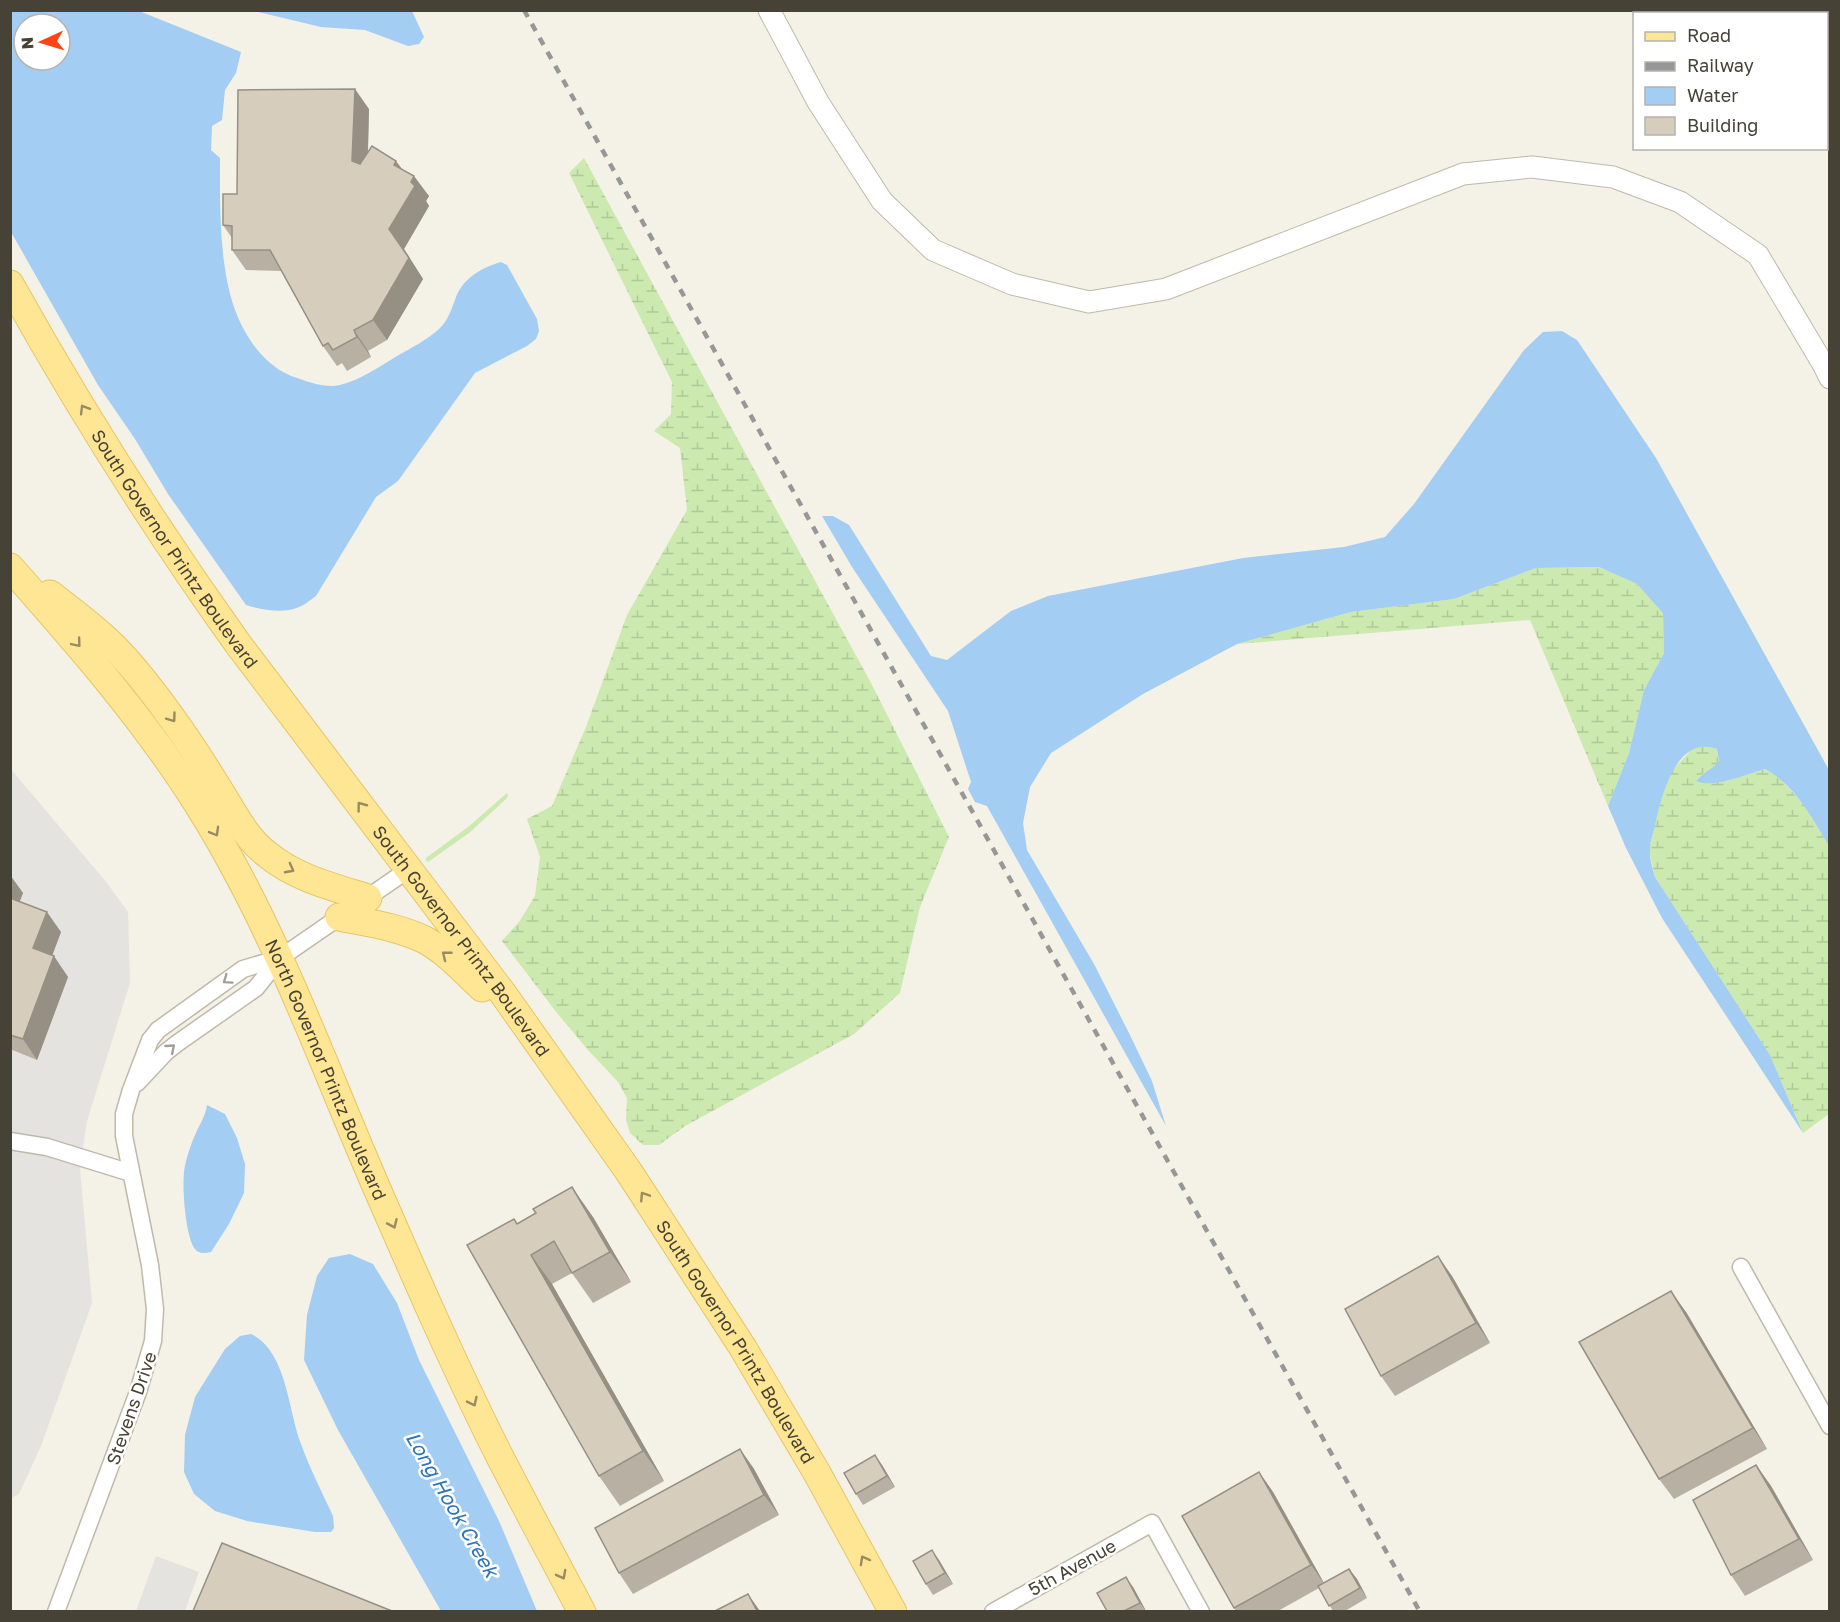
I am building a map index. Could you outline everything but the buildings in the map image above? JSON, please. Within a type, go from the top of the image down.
[{"type":"main road","name":"South Governor Printz Boulevard","points":[[10,284],[99,434],[193,580],[238,644],[409,869],[629,1172],[743,1348],[817,1473],[893,1611]]},
{"type":"main road","points":[[10,565],[98,632],[136,671],[173,719],[248,836],[267,855],[308,878],[368,898]]},
{"type":"main road","name":"North Governor Printz Boulevard","points":[[10,565],[112,686],[199,805],[218,837],[280,958],[439,1330],[500,1456],[582,1611]]},
{"type":"main road","points":[[339,917],[405,932],[430,944],[454,961],[534,1039]]},
{"type":"street","points":[[769,10],[818,102],[882,201],[933,249],[1012,284],[1089,302],[1166,289],[1463,174],[1532,166],[1613,177],[1680,202],[1758,255],[1830,378]]},
{"type":"street","name":"Stevens Drive","points":[[130,1090],[166,1052],[256,988],[280,958],[409,869]]},
{"type":"street","name":"Stevens Drive","points":[[56,1611],[142,1382],[153,1341],[155,1309],[147,1241],[131,1173],[124,1124],[130,1090],[150,1040],[158,1029],[243,969],[280,958]]},
{"type":"street","points":[[10,1141],[47,1147],[131,1173]]},
{"type":"street","points":[[1741,1267],[1830,1426]]},
{"type":"street","name":"5th Avenue","points":[[993,1611],[1152,1523],[1201,1611]]},
{"type":"green space","points":[[584,158],[871,683],[949,837],[920,907],[900,993],[854,1034],[685,1126],[659,1145],[643,1145],[630,1133],[626,1120],[627,1098],[618,1082],[557,1013],[502,941],[519,922],[535,896],[540,857],[527,819],[552,806],[586,727],[627,615],[687,510],[680,448],[654,431],[671,414],[672,382],[569,173]]},
{"type":"green space","points":[[1599,567],[1637,584],[1663,612],[1664,653],[1644,690],[1629,753],[1608,806],[1530,620],[1237,644],[1351,612],[1454,599],[1536,568]]},
{"type":"green space","points":[[1705,745],[1717,749],[1719,761],[1696,781],[1726,781],[1765,769],[1778,776],[1805,806],[1829,846],[1829,1114],[1803,1133],[1770,1055],[1655,877],[1649,850],[1669,774],[1691,750]]},
{"type":"green space","points":[[507,793],[507,798],[469,833],[428,862],[426,861],[426,858],[468,827]]},
{"type":"shaded area","points":[[10,768],[107,883],[128,912],[130,983],[87,1121],[80,1169],[92,1303],[41,1446],[19,1494],[11,1498]]},
{"type":"shaded area","points":[[156,1556],[199,1572],[185,1611],[136,1611]]},
{"type":"water","points":[[10,11],[139,11],[241,52],[236,73],[225,90],[222,120],[212,126],[211,150],[220,158],[220,209],[226,277],[238,317],[249,338],[264,357],[283,372],[319,385],[335,386],[355,380],[434,333],[447,318],[463,284],[481,270],[501,262],[507,265],[537,319],[539,331],[536,339],[527,346],[475,373],[398,481],[376,497],[316,596],[303,605],[280,611],[246,605],[168,494],[135,439],[98,385],[11,232]]},
{"type":"water","points":[[254,11],[412,11],[424,37],[419,44],[408,46],[365,30],[321,27]]},
{"type":"water","points":[[1562,331],[1577,340],[1656,458],[1829,770],[1829,846],[1802,803],[1776,776],[1765,769],[1721,782],[1696,781],[1719,761],[1717,749],[1703,747],[1691,751],[1681,759],[1666,785],[1650,846],[1655,877],[1770,1055],[1803,1133],[1662,918],[1626,848],[1608,806],[1629,753],[1644,690],[1664,653],[1663,613],[1637,584],[1599,567],[1536,568],[1454,599],[1351,612],[1237,644],[1143,694],[1051,753],[1030,787],[1023,823],[1027,850],[1094,964],[1129,1033],[1152,1081],[1166,1126],[987,806],[975,802],[968,789],[971,782],[948,711],[852,567],[822,516],[833,516],[849,525],[931,656],[947,660],[1011,611],[1048,596],[1243,558],[1344,547],[1385,537],[1414,504],[1524,350],[1543,332]]},
{"type":"water","points":[[207,1105],[225,1114],[237,1138],[245,1164],[244,1193],[229,1224],[211,1252],[200,1253],[193,1246],[187,1224],[184,1173],[188,1154]]},
{"type":"water","name":"Long Hook Creek","points":[[350,1254],[373,1264],[397,1303],[419,1360],[499,1521],[537,1611],[441,1611],[338,1430],[304,1360],[307,1315],[317,1276],[329,1258]]},
{"type":"water","points":[[251,1334],[263,1342],[279,1368],[301,1444],[333,1516],[334,1528],[331,1532],[315,1532],[247,1521],[215,1511],[194,1494],[184,1472],[185,1435],[195,1397],[225,1349],[240,1336]]},
{"type":"railway","points":[[524,10],[1420,1612]]}]
